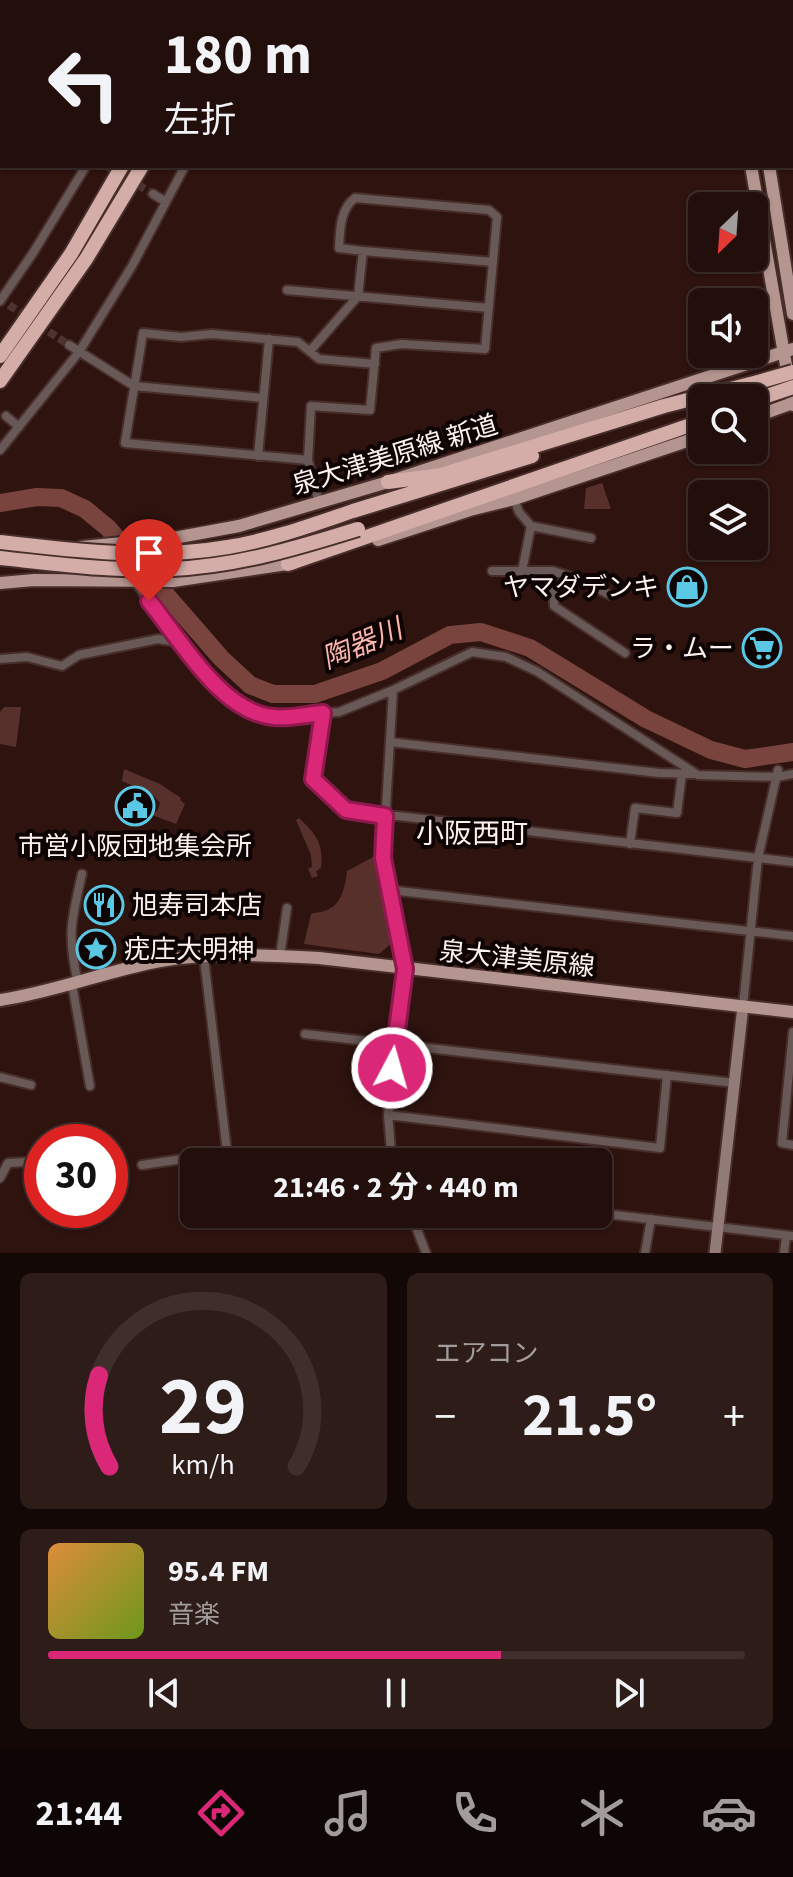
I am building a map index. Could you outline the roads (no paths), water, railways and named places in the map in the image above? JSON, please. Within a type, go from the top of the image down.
[{"type":"highway","points":[[0,356],[71,254],[121,168]]},
{"type":"highway","points":[[0,381],[86,259],[141,168]]},
{"type":"highway","points":[[768,388],[793,372]]},
{"type":"highway","points":[[768,393],[793,387]]},
{"type":"highway","points":[[388,482],[441,475],[664,406],[688,403]]},
{"type":"highway","points":[[0,560],[141,570],[234,562],[296,548],[603,441],[688,407]]},
{"type":"highway","points":[[0,542],[137,555],[230,547],[603,441],[688,422]]},
{"type":"highway","points":[[288,564],[688,424]]},
{"type":"main road","points":[[751,168],[788,350],[793,404],[768,412]]},
{"type":"main road","points":[[769,168],[793,314]]},
{"type":"main road","name":"泉大津美原線 新道","points":[[0,560],[97,544],[206,533],[319,503],[788,350]]},
{"type":"main road","points":[[0,583],[71,579],[173,581],[288,564],[335,554],[470,510],[514,499],[688,441]]},
{"type":"main road","name":"泉大津美原線","points":[[0,1000],[29,996],[164,960],[280,956],[793,1012]]},
{"type":"street","points":[[3,302],[85,168]]},
{"type":"street","points":[[0,450],[79,352],[105,313],[184,168]]},
{"type":"street","points":[[153,194],[166,202]]},
{"type":"street","points":[[319,503],[308,460],[311,406],[370,410],[376,348],[401,344],[485,349],[489,308],[497,217],[489,210],[355,198],[349,202],[341,222],[339,248],[493,262]]},
{"type":"street","points":[[310,351],[358,296],[363,251]]},
{"type":"street","points":[[287,290],[489,308]]},
{"type":"street","points":[[308,460],[125,443],[143,333],[181,337],[212,334],[298,342],[319,359],[375,364]]},
{"type":"street","points":[[258,456],[269,339]]},
{"type":"street","points":[[69,345],[134,386],[263,398]]},
{"type":"street","points":[[6,416],[19,427]]},
{"type":"street","points":[[514,499],[519,512],[531,526],[591,538]]},
{"type":"street","points":[[522,571],[531,526]]},
{"type":"street","points":[[492,571],[553,571],[610,595]]},
{"type":"street","points":[[553,571],[554,606],[625,653]]},
{"type":"street","points":[[138,582],[182,646],[228,699],[249,711],[273,717],[339,712],[472,652],[506,657],[538,672],[698,775]]},
{"type":"street","points":[[0,659],[27,657],[62,666],[79,655],[158,639],[182,646]]},
{"type":"street","points":[[391,1148],[388,1115],[405,969],[383,858],[393,690]]},
{"type":"street","points":[[323,713],[313,779],[346,810],[793,862]]},
{"type":"street","points":[[390,742],[682,774],[793,774]]},
{"type":"street","points":[[630,844],[635,808],[677,813],[682,774]]},
{"type":"street","points":[[715,1253],[758,858],[777,774]]},
{"type":"street","points":[[82,874],[70,923],[70,948],[90,1086]]},
{"type":"street","points":[[390,890],[793,936]]},
{"type":"street","points":[[280,956],[287,908]]},
{"type":"street","points":[[204,958],[227,1148]]},
{"type":"street","points":[[793,1032],[782,1143],[793,1145]]},
{"type":"street","points":[[305,1034],[735,1083]]},
{"type":"street","points":[[388,1115],[660,1148],[667,1075]]},
{"type":"street","points":[[0,1077],[31,1085]]},
{"type":"street","points":[[142,1165],[180,1159]]},
{"type":"street","points":[[0,1178],[8,1163],[24,1162]]},
{"type":"street","points":[[612,1215],[790,1236],[784,1253]]},
{"type":"street","points":[[645,1253],[651,1219]]},
{"type":"street","points":[[416,1228],[426,1253]]},
{"type":"waterway","name":"陶器川","points":[[0,503],[37,497],[61,498],[85,509],[108,528],[221,658],[250,685],[273,694],[315,694],[382,671],[450,635],[481,632],[530,648],[646,719],[711,750],[745,759],[793,752]]},
{"type":"tunnel","points":[[110,168],[153,194]]},
{"type":"tunnel","points":[[9,305],[69,345]]},
{"type":"place","name":"ヤマダデンキ","points":[[687,587]]},
{"type":"place","name":"ラ・ムー","points":[[762,648]]},
{"type":"place","name":"市営小阪団地集会所","points":[[135,806]]},
{"type":"place","name":"旭寿司本店","points":[[104,905]]},
{"type":"place","name":"疣庄大明神","points":[[96,949]]},
{"type":"district","name":"小阪西町","points":[[472,834]]}]
